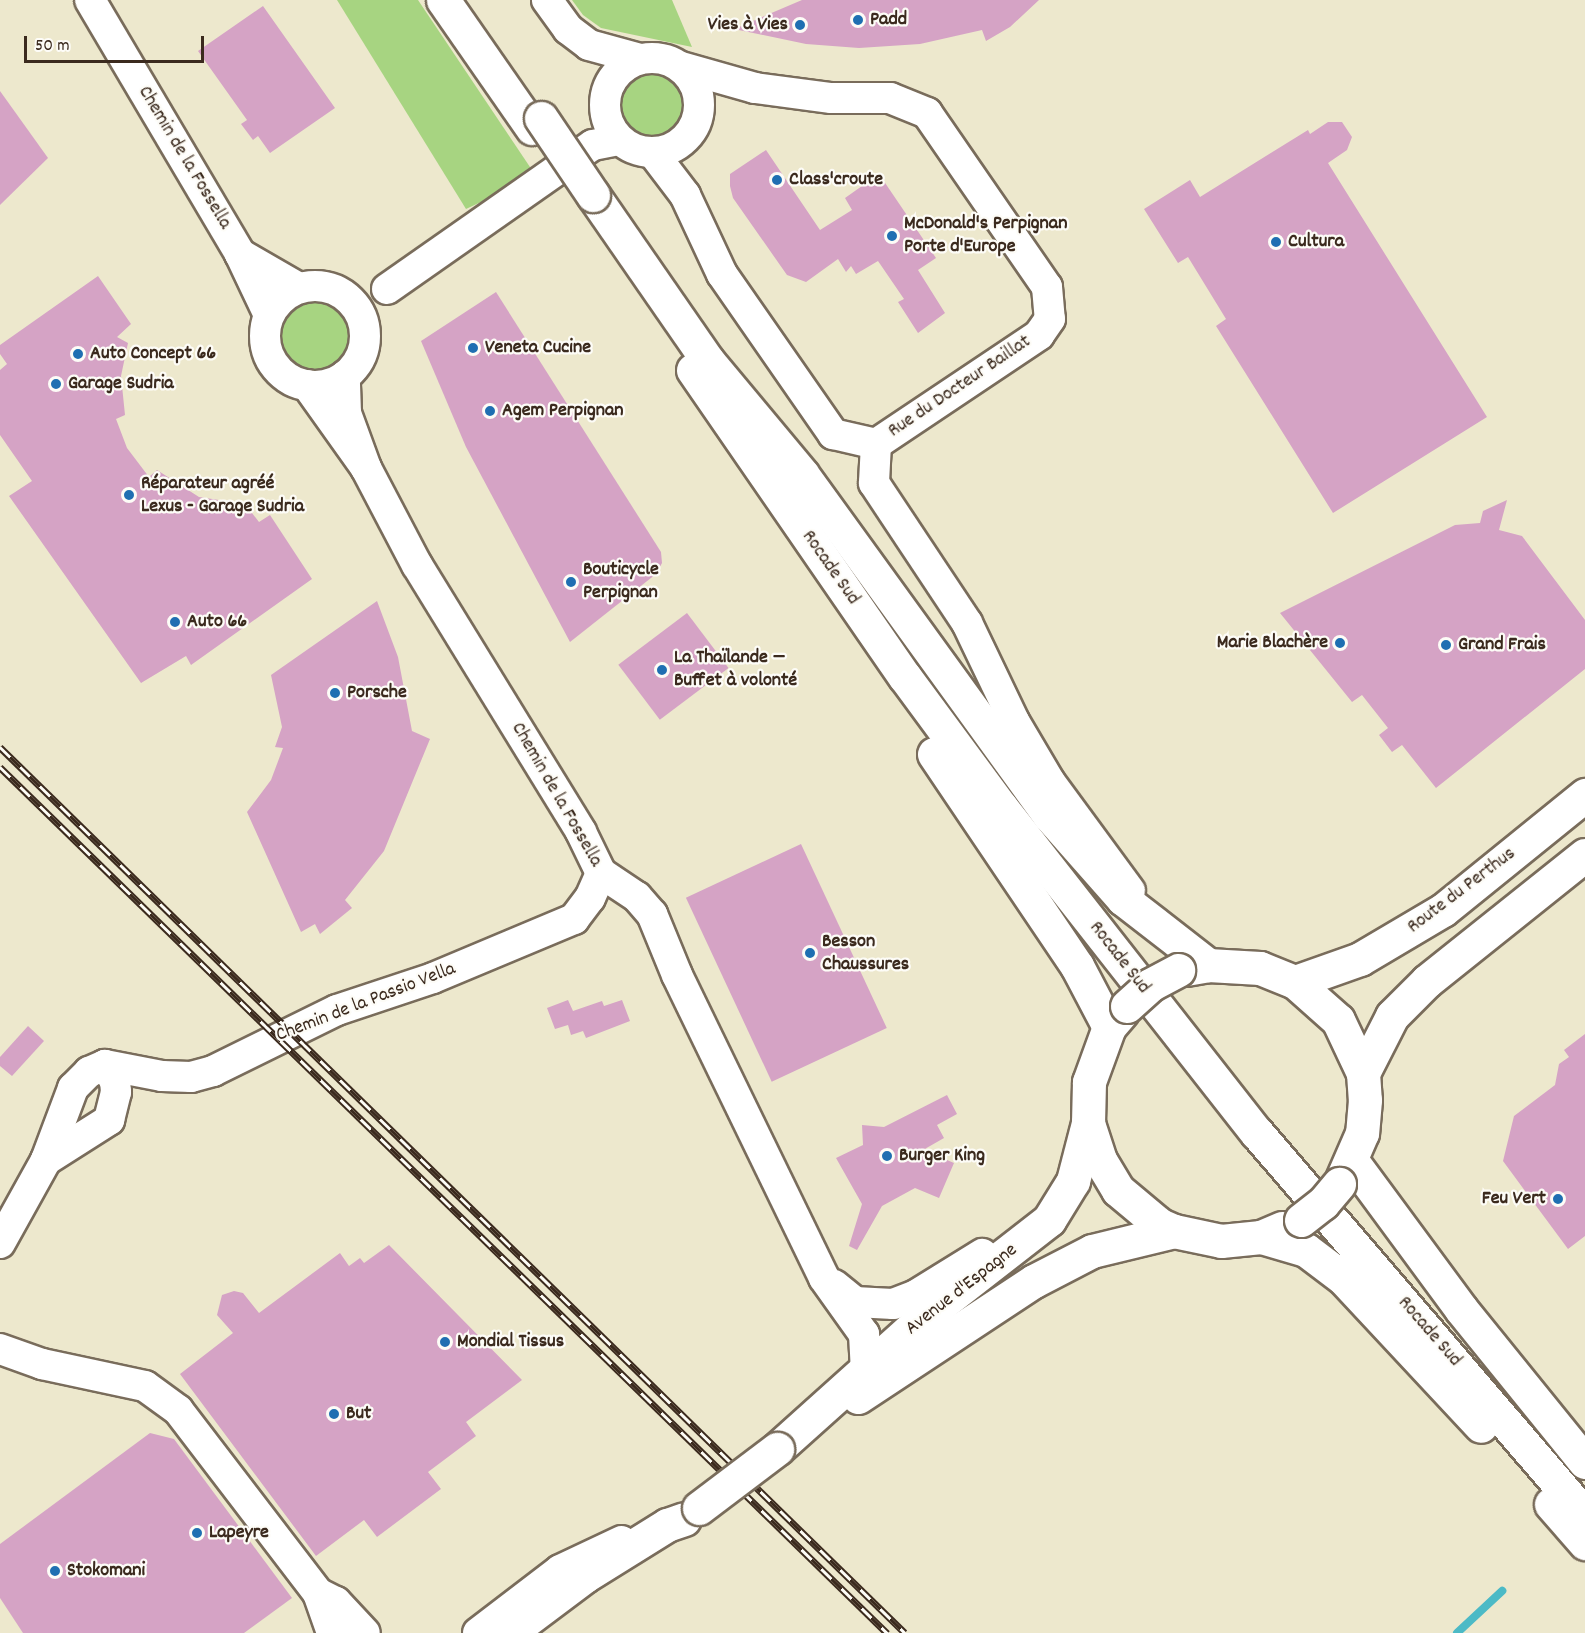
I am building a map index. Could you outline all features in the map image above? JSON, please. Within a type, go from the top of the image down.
[{"type":"main road","points":[[443,0],[537,123]]},
{"type":"main road","points":[[460,0],[537,123],[700,365],[802,474],[1049,815],[1139,914],[1193,968]]},
{"type":"main road","points":[[700,365],[749,471],[1077,966],[1118,1017]]},
{"type":"main road","name":"Rocade Sud","points":[[700,365],[917,666],[1121,940],[1267,1123],[1585,1491]]},
{"type":"main road","name":"Rocade Sud","points":[[700,365],[905,677],[1008,816],[1257,1134],[1585,1515]]},
{"type":"main road","name":"Route du Perthus","points":[[1294,982],[1360,959],[1443,910],[1585,795]]},
{"type":"main road","points":[[1363,1073],[1338,1020],[1294,982],[1260,968],[1193,968],[1150,985],[1118,1017],[1089,1082],[1089,1123],[1100,1160],[1118,1190],[1174,1231],[1221,1241],[1261,1237],[1301,1220],[1346,1173],[1362,1132],[1363,1073],[1392,1016],[1427,981],[1585,855]]},
{"type":"main road","points":[[1547,886],[1585,862]]},
{"type":"main road","name":"Avenue d'Espagne","points":[[787,1441],[923,1318],[1027,1240],[1049,1220],[1073,1181],[1089,1123]]},
{"type":"main road","name":"Rocade Sud","points":[[1346,1173],[1461,1309],[1585,1462]]},
{"type":"main road","name":"Avenue d'Espagne","points":[[544,1633],[683,1517],[787,1441],[875,1387],[1034,1281],[1082,1256],[1174,1231]]},
{"type":"main road","name":"Rocade Sud","points":[[1261,1237],[1306,1250],[1343,1278],[1585,1543]]},
{"type":"main road","name":"Avenue d'Espagne","points":[[509,1633],[585,1576],[683,1517]]},
{"type":"street","name":"Chemin de la Fossella","points":[[90,0],[240,254],[268,315]]},
{"type":"street","points":[[548,0],[568,29],[589,45],[640,59],[661,59],[681,68],[696,88],[699,112],[684,140],[670,149],[654,153],[635,149],[606,123],[589,45]]},
{"type":"street","points":[[365,330],[387,289],[606,123],[625,65],[640,59]]},
{"type":"street","name":"Rue du Docteur Baillat","points":[[681,68],[755,88],[831,98],[890,98],[927,113],[1047,287],[1050,319],[1039,334],[876,444]]},
{"type":"street","name":"Rue du Docteur Baillat","points":[[699,112],[727,93],[755,88]]},
{"type":"street","points":[[684,140],[685,195]]},
{"type":"street","points":[[654,153],[685,195],[722,274],[833,434],[876,444],[874,483],[967,623],[1014,721],[1050,782],[1125,879],[1139,914]]},
{"type":"street","name":"Chemin de la Fossella","points":[[240,254],[299,288]]},
{"type":"street","points":[[299,288],[333,288],[347,297],[363,317],[365,330],[362,356],[345,376],[320,386],[307,385],[280,372],[265,345],[268,315],[287,294],[299,288]]},
{"type":"street","points":[[347,297],[387,289]]},
{"type":"street","name":"Chemin de la Fossella","points":[[345,376],[346,413],[366,468]]},
{"type":"street","name":"Chemin de la Fossella","points":[[307,385],[366,468],[417,565],[581,832],[601,873],[637,897],[652,914],[677,975],[824,1278],[864,1334],[866,1369]]},
{"type":"street","name":"Chemin de la Passio Vella","points":[[105,1065],[162,1076],[191,1077],[213,1071],[337,1010],[433,978],[574,919],[601,873]]},
{"type":"street","points":[[0,1244],[46,1160],[73,1088],[105,1065],[115,1081],[117,1092],[109,1120],[46,1160]]},
{"type":"street","name":"Chemin de la Fossella","points":[[824,1278],[855,1302],[893,1304],[926,1290],[987,1250],[1027,1240]]},
{"type":"street","points":[[0,1349],[42,1364],[145,1386],[178,1410],[318,1593],[332,1633]]},
{"type":"street","name":"Avenue d'Espagne","points":[[478,1633],[560,1570],[597,1550],[683,1517]]},
{"type":"street","points":[[318,1593],[336,1602],[365,1633]]},
{"type":"green space","points":[[337,0],[418,0],[536,176],[466,209]]},
{"type":"green space","points":[[572,0],[672,0],[692,47],[601,28],[583,15]]},
{"type":"green space","points":[[647,72],[661,72],[673,77],[682,86],[687,105],[685,118],[678,129],[661,138],[647,138],[635,133],[626,124],[621,112],[621,98],[626,86],[635,77]]},
{"type":"green space","points":[[315,286],[334,290],[350,301],[361,317],[365,336],[361,355],[350,371],[334,382],[315,386],[296,382],[280,371],[269,355],[265,336],[269,317],[280,301],[296,290]]},
{"type":"building","points":[[802,0],[1039,0],[1010,27],[986,41],[982,30],[920,44],[859,48],[806,44],[734,29]]},
{"type":"building","points":[[263,6],[335,108],[270,153],[258,136],[253,140],[241,124],[247,120],[198,51]]},
{"type":"building","points":[[0,91],[48,158],[0,205]]},
{"type":"building","points":[[1328,122],[1342,122],[1352,137],[1347,150],[1328,163],[1487,417],[1333,513],[1216,326],[1226,319],[1188,257],[1178,263],[1144,209],[1190,180],[1200,197],[1308,130],[1310,134]]},
{"type":"building","points":[[766,150],[820,230],[852,210],[845,198],[879,174],[936,258],[918,270],[945,313],[918,333],[898,302],[904,299],[878,261],[856,274],[851,266],[846,272],[838,259],[806,282],[787,275],[733,198],[730,186],[730,174]]},
{"type":"building","points":[[98,276],[131,324],[117,337],[128,343],[121,376],[125,415],[116,419],[127,448],[149,477],[157,470],[199,497],[245,504],[259,522],[270,515],[312,579],[191,665],[186,656],[141,683],[9,496],[32,481],[0,435],[0,370],[7,364],[0,354],[0,345]]},
{"type":"building","points":[[496,292],[661,552],[662,563],[656,574],[570,642],[466,447],[421,341]]},
{"type":"building","name":"Grand Frais","points":[[1507,500],[1499,530],[1522,536],[1585,620],[1585,669],[1436,788],[1402,745],[1392,752],[1379,735],[1388,728],[1362,695],[1352,702],[1280,613],[1455,525],[1480,523],[1483,511]]},
{"type":"building","points":[[377,601],[398,657],[412,731],[430,739],[384,851],[345,900],[352,908],[320,934],[315,924],[301,932],[247,812],[271,780],[283,748],[275,747],[282,727],[271,675]]},
{"type":"building","points":[[687,613],[729,668],[660,720],[618,665]]},
{"type":"building","points":[[801,844],[887,1028],[772,1082],[686,898]]},
{"type":"building","points":[[568,1000],[573,1011],[602,1001],[604,1006],[622,1000],[630,1021],[586,1038],[583,1031],[571,1035],[568,1025],[555,1029],[547,1008]]},
{"type":"building","points":[[28,1026],[44,1041],[12,1076],[0,1066],[0,1057]]},
{"type":"building","name":"Feu Vert","points":[[1585,1034],[1585,1236],[1568,1249],[1503,1161],[1514,1116],[1555,1085],[1559,1064],[1569,1057],[1564,1050]]},
{"type":"building","name":"Burger King","points":[[947,1095],[957,1114],[937,1125],[944,1138],[923,1150],[954,1163],[939,1198],[915,1188],[882,1206],[857,1250],[849,1246],[862,1204],[836,1158],[863,1145],[862,1125],[884,1127]]},
{"type":"building","name":"But","points":[[389,1245],[522,1380],[466,1422],[476,1436],[428,1472],[441,1489],[377,1537],[364,1520],[316,1556],[180,1374],[233,1333],[217,1315],[222,1295],[234,1291],[243,1293],[259,1313],[340,1253],[349,1266],[360,1258],[364,1263]]},
{"type":"building","points":[[150,1433],[174,1439],[292,1598],[244,1633],[23,1633],[0,1598],[0,1544]]},
{"type":"waterway","points":[[1457,1633],[1502,1591]]},
{"type":"railway","points":[[0,747],[905,1633]]},
{"type":"railway","points":[[0,767],[887,1633]]},
{"type":"place","name":"Padd","points":[[858,20]]},
{"type":"place","name":"Vies à Vies","points":[[800,25]]},
{"type":"place","name":"Class'croute","points":[[777,180]]},
{"type":"place","name":"McDonald's Perpignan Porte d'Europe","points":[[892,236]]},
{"type":"place","name":"Cultura","points":[[1276,242]]},
{"type":"place","name":"Veneta Cucine","points":[[473,348]]},
{"type":"place","name":"Auto Concept 66","points":[[78,354]]},
{"type":"place","name":"Garage Sudria","points":[[56,384]]},
{"type":"place","name":"Agem Perpignan","points":[[490,411]]},
{"type":"place","name":"Réparateur agréé Lexus - Garage Sudria","points":[[129,495]]},
{"type":"place","name":"Bouticycle Perpignan","points":[[571,582]]},
{"type":"place","name":"Auto 66","points":[[175,622]]},
{"type":"place","name":"Marie Blachère","points":[[1340,643]]},
{"type":"place","name":"Grand Frais","points":[[1446,645]]},
{"type":"place","name":"La Thaïlande — Buffet à volonté","points":[[662,670]]},
{"type":"place","name":"Porsche","points":[[335,693]]},
{"type":"place","name":"Besson Chaussures","points":[[810,953]]},
{"type":"place","name":"Burger King","points":[[887,1156]]},
{"type":"place","name":"Feu Vert","points":[[1558,1199]]},
{"type":"place","name":"Mondial Tissus","points":[[445,1342]]},
{"type":"place","name":"But","points":[[334,1414]]},
{"type":"place","name":"Lapeyre","points":[[197,1533]]},
{"type":"place","name":"Stokomani","points":[[55,1571]]}]
